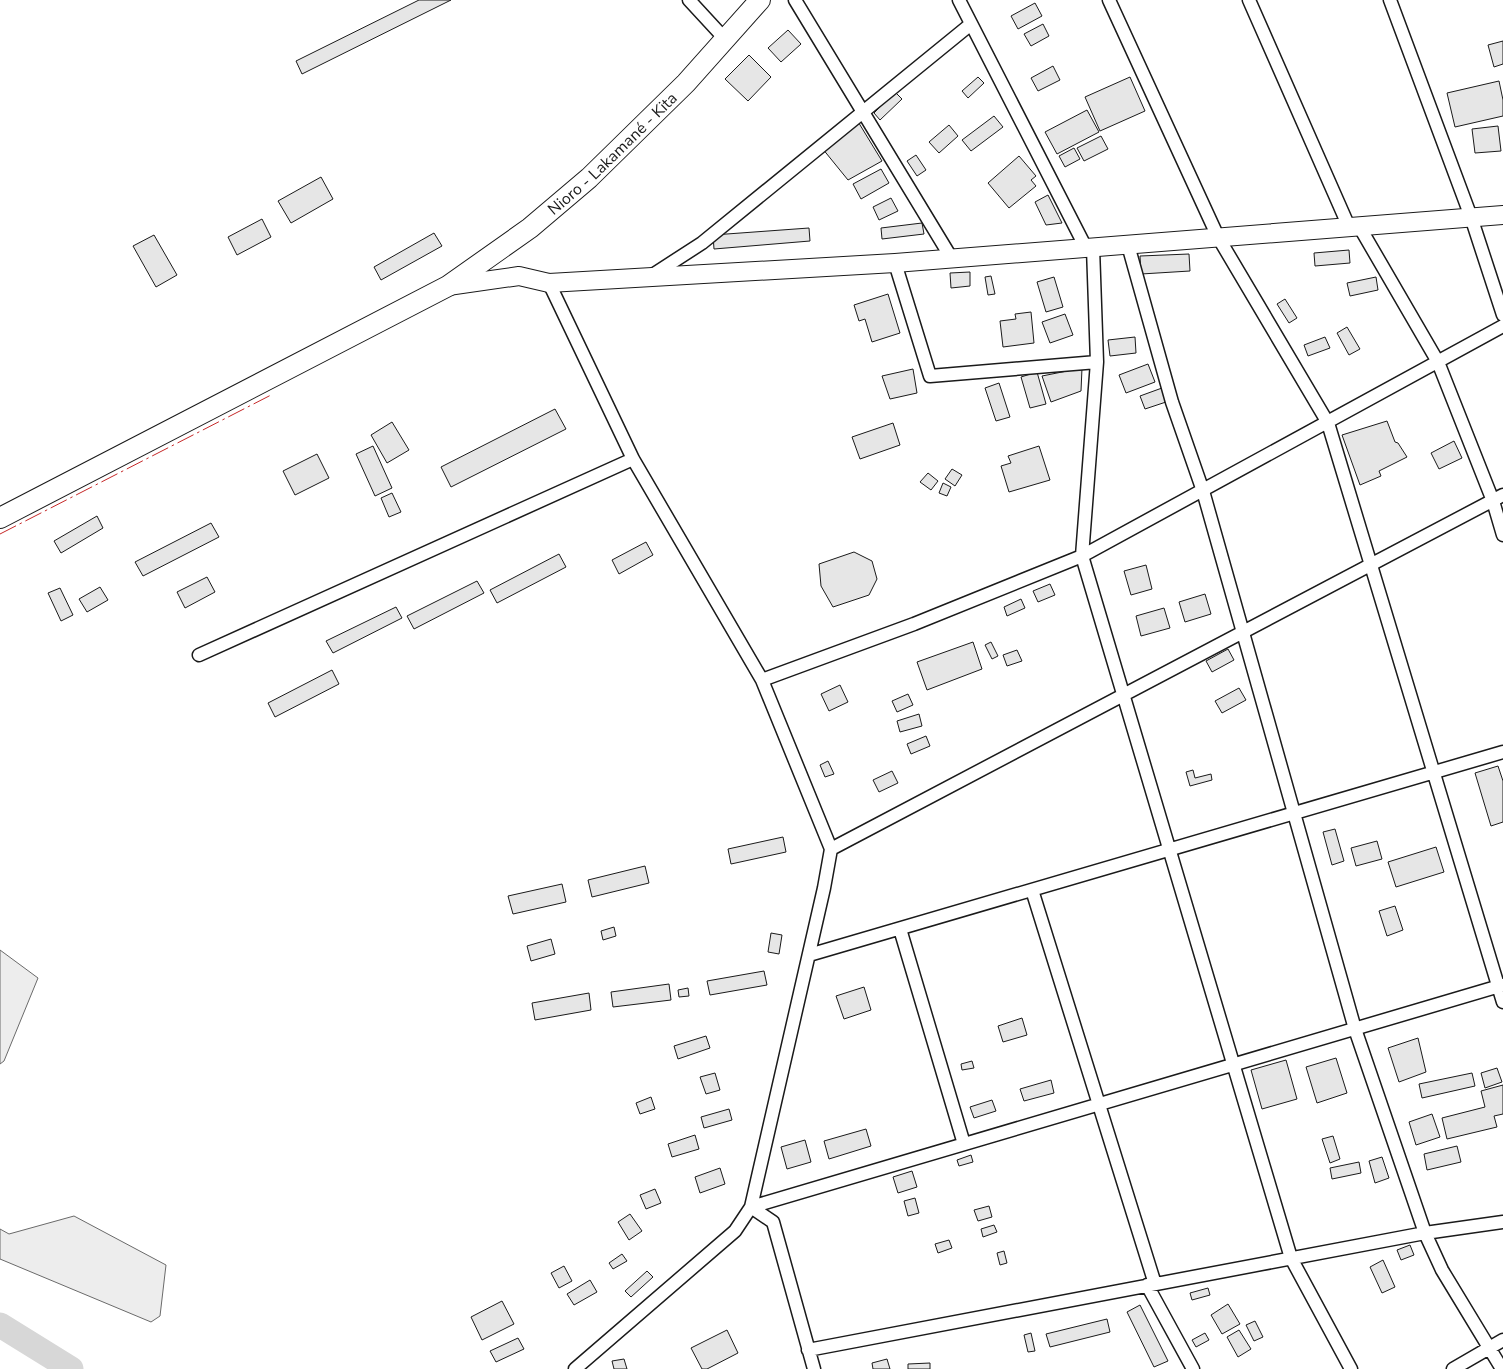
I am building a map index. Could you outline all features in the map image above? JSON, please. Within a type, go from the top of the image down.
[{"type":"main road","name":"Nioro - Lakamané - Kita","points":[[0,518],[448,286],[530,228],[589,178],[686,83],[760,0]]},
{"type":"main road","points":[[448,286],[519,276],[549,283],[895,264],[1503,215]]},
{"type":"street","points":[[689,0],[725,39]]},
{"type":"street","points":[[794,0],[952,259]]},
{"type":"street","points":[[959,0],[1089,248],[1096,362],[1082,556],[1291,1258],[1351,1369]]},
{"type":"street","points":[[1109,0],[1218,238],[1328,423],[1501,986],[1503,1002]]},
{"type":"street","points":[[1249,0],[1354,227],[1438,362],[1498,498],[1503,535]]},
{"type":"street","points":[[1390,0],[1470,217],[1503,315]]},
{"type":"street","points":[[650,276],[702,242],[971,24]]},
{"type":"street","points":[[1128,245],[1172,402],[1203,491],[1355,1029],[1425,1233],[1442,1270],[1502,1369]]},
{"type":"street","points":[[895,264],[930,376],[1096,362]]},
{"type":"street","points":[[549,283],[633,459],[762,680],[831,850],[751,1207],[735,1231],[576,1369]]},
{"type":"street","points":[[762,680],[914,624],[1082,556],[1503,326]]},
{"type":"street","points":[[199,655],[633,459]]},
{"type":"street","points":[[831,850],[1123,694],[1498,498]]},
{"type":"street","points":[[809,955],[1503,752]]},
{"type":"street","points":[[1032,890],[1099,1104],[1151,1285],[1193,1369]]},
{"type":"street","points":[[900,929],[964,1144]]},
{"type":"street","points":[[751,1207],[1501,986]]},
{"type":"street","points":[[751,1207],[772,1222],[812,1369]]},
{"type":"street","points":[[808,1350],[1425,1233],[1503,1222]]},
{"type":"street","points":[[1453,1369],[1503,1340]]},
{"type":"shaded area","points":[[0,950],[38,978],[4,1061],[0,1064]]},
{"type":"shaded area","points":[[74,1216],[166,1265],[160,1316],[151,1322],[0,1259],[0,1229],[9,1234]]},
{"type":"building","points":[[419,0],[451,0],[302,74],[296,61]]},
{"type":"building","points":[[1035,3],[1042,16],[1018,29],[1011,16]]},
{"type":"building","points":[[1043,24],[1049,36],[1031,46],[1024,34]]},
{"type":"building","points":[[788,30],[801,44],[781,62],[768,48]]},
{"type":"building","points":[[1503,41],[1503,64],[1494,67],[1488,45]]},
{"type":"building","points":[[749,55],[771,77],[748,101],[725,79]]},
{"type":"building","points":[[1053,66],[1060,80],[1038,91],[1031,78]]},
{"type":"building","points":[[978,77],[984,83],[968,98],[962,91]]},
{"type":"building","points":[[1130,77],[1145,111],[1100,131],[1085,97]]},
{"type":"building","points":[[1499,81],[1503,100],[1503,116],[1455,127],[1447,93]]},
{"type":"building","points":[[895,92],[902,99],[880,120],[874,113]]},
{"type":"building","points":[[1087,110],[1099,132],[1057,154],[1045,132]]},
{"type":"building","points":[[994,116],[1003,127],[971,151],[962,140]]},
{"type":"building","points":[[857,120],[882,161],[848,180],[822,148]]},
{"type":"building","points":[[949,125],[958,136],[939,153],[929,142]]},
{"type":"building","points":[[1498,126],[1501,151],[1475,153],[1472,129]]},
{"type":"building","points":[[1101,136],[1108,149],[1084,161],[1077,148]]},
{"type":"building","points":[[1074,148],[1080,159],[1065,167],[1059,156]]},
{"type":"building","points":[[916,155],[926,170],[917,176],[907,161]]},
{"type":"building","points":[[1019,156],[1036,176],[1031,180],[1036,186],[1009,208],[988,183]]},
{"type":"building","points":[[881,169],[889,183],[861,199],[853,184]]},
{"type":"building","points":[[321,177],[333,199],[291,223],[278,201]]},
{"type":"building","points":[[1048,195],[1062,223],[1046,225],[1035,202]]},
{"type":"building","points":[[891,198],[898,211],[879,220],[873,207]]},
{"type":"building","points":[[262,219],[271,237],[237,255],[228,237]]},
{"type":"building","points":[[922,223],[924,234],[882,239],[881,228]]},
{"type":"building","points":[[809,228],[810,241],[714,249],[713,235]]},
{"type":"building","points":[[434,233],[442,246],[381,280],[374,267]]},
{"type":"building","points":[[154,235],[177,275],[156,287],[133,246]]},
{"type":"building","points":[[1349,250],[1350,263],[1315,266],[1314,253]]},
{"type":"building","points":[[1189,254],[1190,271],[1141,274],[1140,256]]},
{"type":"building","points":[[970,272],[970,286],[951,288],[950,273]]},
{"type":"building","points":[[991,276],[995,294],[988,295],[985,277]]},
{"type":"building","points":[[1054,277],[1063,307],[1046,312],[1037,282]]},
{"type":"building","points":[[1376,277],[1378,290],[1350,296],[1347,283]]},
{"type":"building","points":[[888,294],[900,333],[872,342],[865,319],[859,321],[854,305]]},
{"type":"building","points":[[1285,299],[1297,318],[1289,323],[1277,304]]},
{"type":"building","points":[[1031,312],[1034,343],[1003,347],[1000,321],[1016,319],[1015,314]]},
{"type":"building","points":[[1065,314],[1073,335],[1050,343],[1042,322]]},
{"type":"building","points":[[1347,327],[1360,349],[1349,355],[1337,333]]},
{"type":"building","points":[[1135,337],[1136,353],[1110,356],[1108,340]]},
{"type":"building","points":[[1325,337],[1330,348],[1308,356],[1304,345]]},
{"type":"building","points":[[1148,364],[1155,382],[1126,393],[1119,375]]},
{"type":"building","points":[[1082,368],[1081,391],[1051,402],[1042,376]]},
{"type":"building","points":[[913,369],[917,393],[890,399],[882,376]]},
{"type":"building","points":[[1037,372],[1046,404],[1030,408],[1021,377]]},
{"type":"building","points":[[999,383],[1010,417],[996,421],[985,388]]},
{"type":"building","points":[[1162,388],[1166,402],[1145,409],[1140,396]]},
{"type":"building","points":[[555,409],[566,429],[451,487],[441,467]]},
{"type":"building","points":[[1387,421],[1395,442],[1398,443],[1407,457],[1379,471],[1381,476],[1360,485],[1342,435]]},
{"type":"building","points":[[392,422],[409,450],[387,463],[371,435]]},
{"type":"building","points":[[893,423],[900,445],[860,459],[852,437]]},
{"type":"building","points":[[1454,441],[1462,458],[1439,469],[1431,453]]},
{"type":"building","points":[[373,446],[392,488],[375,496],[356,454]]},
{"type":"building","points":[[1039,446],[1050,480],[1009,492],[1001,466],[1011,463],[1008,456]]},
{"type":"building","points":[[317,454],[329,478],[295,495],[283,471]]},
{"type":"building","points":[[952,469],[962,475],[955,486],[945,479]]},
{"type":"building","points":[[928,473],[938,481],[931,490],[920,482]]},
{"type":"building","points":[[943,483],[951,487],[947,496],[939,493]]},
{"type":"building","points":[[392,493],[401,512],[389,517],[381,498]]},
{"type":"building","points":[[97,516],[103,528],[61,553],[54,541]]},
{"type":"building","points":[[211,523],[219,537],[143,576],[135,562]]},
{"type":"building","points":[[646,542],[653,555],[619,574],[612,560]]},
{"type":"building","points":[[854,552],[872,561],[877,579],[869,595],[833,607],[821,586],[819,564]]},
{"type":"building","points":[[559,554],[566,567],[497,603],[490,590]]},
{"type":"building","points":[[1146,565],[1152,589],[1131,595],[1124,571]]},
{"type":"building","points":[[207,577],[215,592],[185,608],[177,592]]},
{"type":"building","points":[[477,581],[484,593],[414,629],[407,616]]},
{"type":"building","points":[[1050,584],[1055,595],[1038,602],[1033,591]]},
{"type":"building","points":[[100,587],[108,600],[87,612],[79,599]]},
{"type":"building","points":[[60,588],[73,615],[61,621],[48,593]]},
{"type":"building","points":[[1205,594],[1211,614],[1185,622],[1179,602]]},
{"type":"building","points":[[1021,599],[1025,608],[1007,616],[1004,607]]},
{"type":"building","points":[[396,607],[402,618],[333,653],[326,641]]},
{"type":"building","points":[[1164,608],[1170,628],[1141,636],[1136,616]]},
{"type":"building","points":[[973,642],[982,669],[927,690],[917,662]]},
{"type":"building","points":[[991,642],[998,656],[992,659],[985,645]]},
{"type":"building","points":[[1228,649],[1234,660],[1212,672],[1206,661]]},
{"type":"building","points":[[1017,650],[1022,661],[1007,666],[1003,655]]},
{"type":"building","points":[[332,670],[339,684],[275,717],[268,703]]},
{"type":"building","points":[[840,685],[848,702],[829,711],[821,694]]},
{"type":"building","points":[[1239,688],[1246,700],[1222,713],[1215,701]]},
{"type":"building","points":[[908,694],[913,705],[897,712],[892,701]]},
{"type":"building","points":[[919,714],[922,726],[900,732],[897,721]]},
{"type":"building","points":[[926,736],[930,746],[911,754],[907,744]]},
{"type":"building","points":[[828,761],[834,774],[825,777],[820,765]]},
{"type":"building","points":[[1498,766],[1503,781],[1503,822],[1491,826],[1475,773]]},
{"type":"building","points":[[1193,770],[1195,778],[1211,774],[1212,780],[1190,786],[1186,772]]},
{"type":"building","points":[[892,771],[898,783],[879,792],[873,780]]},
{"type":"building","points":[[1335,829],[1344,861],[1332,865],[1323,832]]},
{"type":"building","points":[[783,837],[786,852],[731,864],[728,849]]},
{"type":"building","points":[[1377,841],[1382,859],[1356,866],[1351,848]]},
{"type":"building","points":[[1436,847],[1444,872],[1396,887],[1388,862]]},
{"type":"building","points":[[645,866],[649,883],[592,897],[588,880]]},
{"type":"building","points":[[562,884],[566,902],[513,914],[508,896]]},
{"type":"building","points":[[1395,906],[1403,930],[1387,936],[1379,911]]},
{"type":"building","points":[[614,927],[616,936],[603,940],[601,931]]},
{"type":"building","points":[[771,933],[782,935],[779,954],[768,952]]},
{"type":"building","points":[[551,939],[555,954],[531,961],[527,946]]},
{"type":"building","points":[[764,971],[767,985],[710,995],[707,981]]},
{"type":"building","points":[[669,984],[671,1000],[613,1007],[611,992]]},
{"type":"building","points":[[864,987],[871,1010],[844,1019],[836,996]]},
{"type":"building","points":[[688,988],[689,996],[679,997],[678,990]]},
{"type":"building","points":[[589,993],[591,1010],[535,1020],[532,1003]]},
{"type":"building","points":[[1022,1018],[1027,1035],[1003,1042],[998,1026]]},
{"type":"building","points":[[706,1036],[710,1048],[678,1059],[674,1046]]},
{"type":"building","points":[[1418,1038],[1426,1072],[1399,1082],[1388,1048]]},
{"type":"building","points":[[1336,1058],[1347,1093],[1317,1103],[1306,1067]]},
{"type":"building","points":[[1286,1060],[1297,1099],[1262,1109],[1251,1070]]},
{"type":"building","points":[[972,1061],[974,1068],[962,1070],[961,1064]]},
{"type":"building","points":[[1497,1068],[1502,1082],[1485,1088],[1481,1073]]},
{"type":"building","points":[[715,1073],[720,1090],[706,1094],[700,1077]]},
{"type":"building","points":[[1472,1073],[1475,1086],[1422,1098],[1419,1084]]},
{"type":"building","points":[[1051,1080],[1054,1093],[1024,1101],[1020,1089]]},
{"type":"building","points":[[1503,1085],[1503,1114],[1494,1116],[1497,1127],[1447,1139],[1442,1118],[1485,1107],[1481,1091]]},
{"type":"building","points":[[651,1097],[655,1109],[640,1114],[636,1103]]},
{"type":"building","points":[[992,1100],[996,1111],[974,1118],[970,1107]]},
{"type":"building","points":[[729,1109],[732,1120],[704,1128],[701,1117]]},
{"type":"building","points":[[1432,1114],[1440,1137],[1416,1145],[1409,1122]]},
{"type":"building","points":[[866,1129],[871,1146],[829,1159],[824,1141]]},
{"type":"building","points":[[695,1135],[699,1149],[672,1157],[668,1144]]},
{"type":"building","points":[[1333,1136],[1340,1159],[1330,1163],[1322,1139]]},
{"type":"building","points":[[805,1140],[811,1162],[787,1169],[781,1147]]},
{"type":"building","points":[[1457,1146],[1461,1162],[1427,1170],[1424,1154]]},
{"type":"building","points":[[971,1155],[973,1162],[959,1166],[957,1160]]},
{"type":"building","points":[[1382,1157],[1389,1178],[1375,1183],[1369,1161]]},
{"type":"building","points":[[1359,1162],[1361,1173],[1332,1179],[1330,1168]]},
{"type":"building","points":[[720,1168],[725,1184],[700,1193],[695,1177]]},
{"type":"building","points":[[912,1171],[917,1187],[898,1193],[893,1177]]},
{"type":"building","points":[[655,1189],[661,1203],[646,1209],[640,1195]]},
{"type":"building","points":[[915,1198],[919,1213],[908,1216],[904,1201]]},
{"type":"building","points":[[989,1206],[992,1217],[978,1221],[974,1210]]},
{"type":"building","points":[[630,1214],[642,1231],[629,1240],[618,1222]]},
{"type":"building","points":[[994,1225],[997,1232],[983,1237],[981,1229]]},
{"type":"building","points":[[949,1240],[952,1248],[938,1253],[935,1244]]},
{"type":"building","points":[[1410,1245],[1414,1255],[1401,1260],[1397,1250]]},
{"type":"building","points":[[1004,1251],[1007,1263],[1000,1265],[997,1253]]},
{"type":"building","points":[[622,1254],[627,1261],[613,1269],[609,1263]]},
{"type":"building","points":[[1383,1260],[1395,1287],[1382,1293],[1370,1267]]},
{"type":"building","points":[[564,1266],[572,1281],[559,1288],[551,1273]]},
{"type":"building","points":[[647,1271],[653,1277],[631,1297],[625,1291]]},
{"type":"building","points":[[590,1280],[597,1292],[574,1305],[567,1294]]},
{"type":"building","points":[[1208,1288],[1210,1295],[1192,1300],[1190,1293]]},
{"type":"building","points":[[502,1301],[514,1324],[482,1340],[471,1317]]},
{"type":"building","points":[[1228,1304],[1240,1324],[1222,1334],[1211,1315]]},
{"type":"building","points":[[1140,1305],[1168,1361],[1154,1367],[1127,1312]]},
{"type":"building","points":[[1107,1319],[1110,1332],[1050,1347],[1046,1334]]},
{"type":"building","points":[[1255,1321],[1263,1337],[1254,1341],[1246,1325]]},
{"type":"building","points":[[727,1330],[738,1353],[707,1369],[702,1369],[691,1348]]},
{"type":"building","points":[[1239,1330],[1251,1349],[1238,1357],[1227,1337]]},
{"type":"building","points":[[1031,1333],[1035,1351],[1028,1352],[1024,1335]]},
{"type":"building","points":[[1205,1333],[1209,1340],[1196,1347],[1192,1340]]},
{"type":"building","points":[[518,1338],[524,1349],[496,1362],[490,1351]]},
{"type":"building","points":[[624,1359],[627,1369],[614,1369],[612,1361]]},
{"type":"building","points":[[887,1359],[890,1369],[873,1369],[872,1363]]},
{"type":"building","points":[[930,1363],[930,1369],[908,1369],[908,1364]]},
{"type":"waterway","points":[[0,1325],[71,1369]]},
{"type":"power","points":[[0,534],[273,394]]}]
